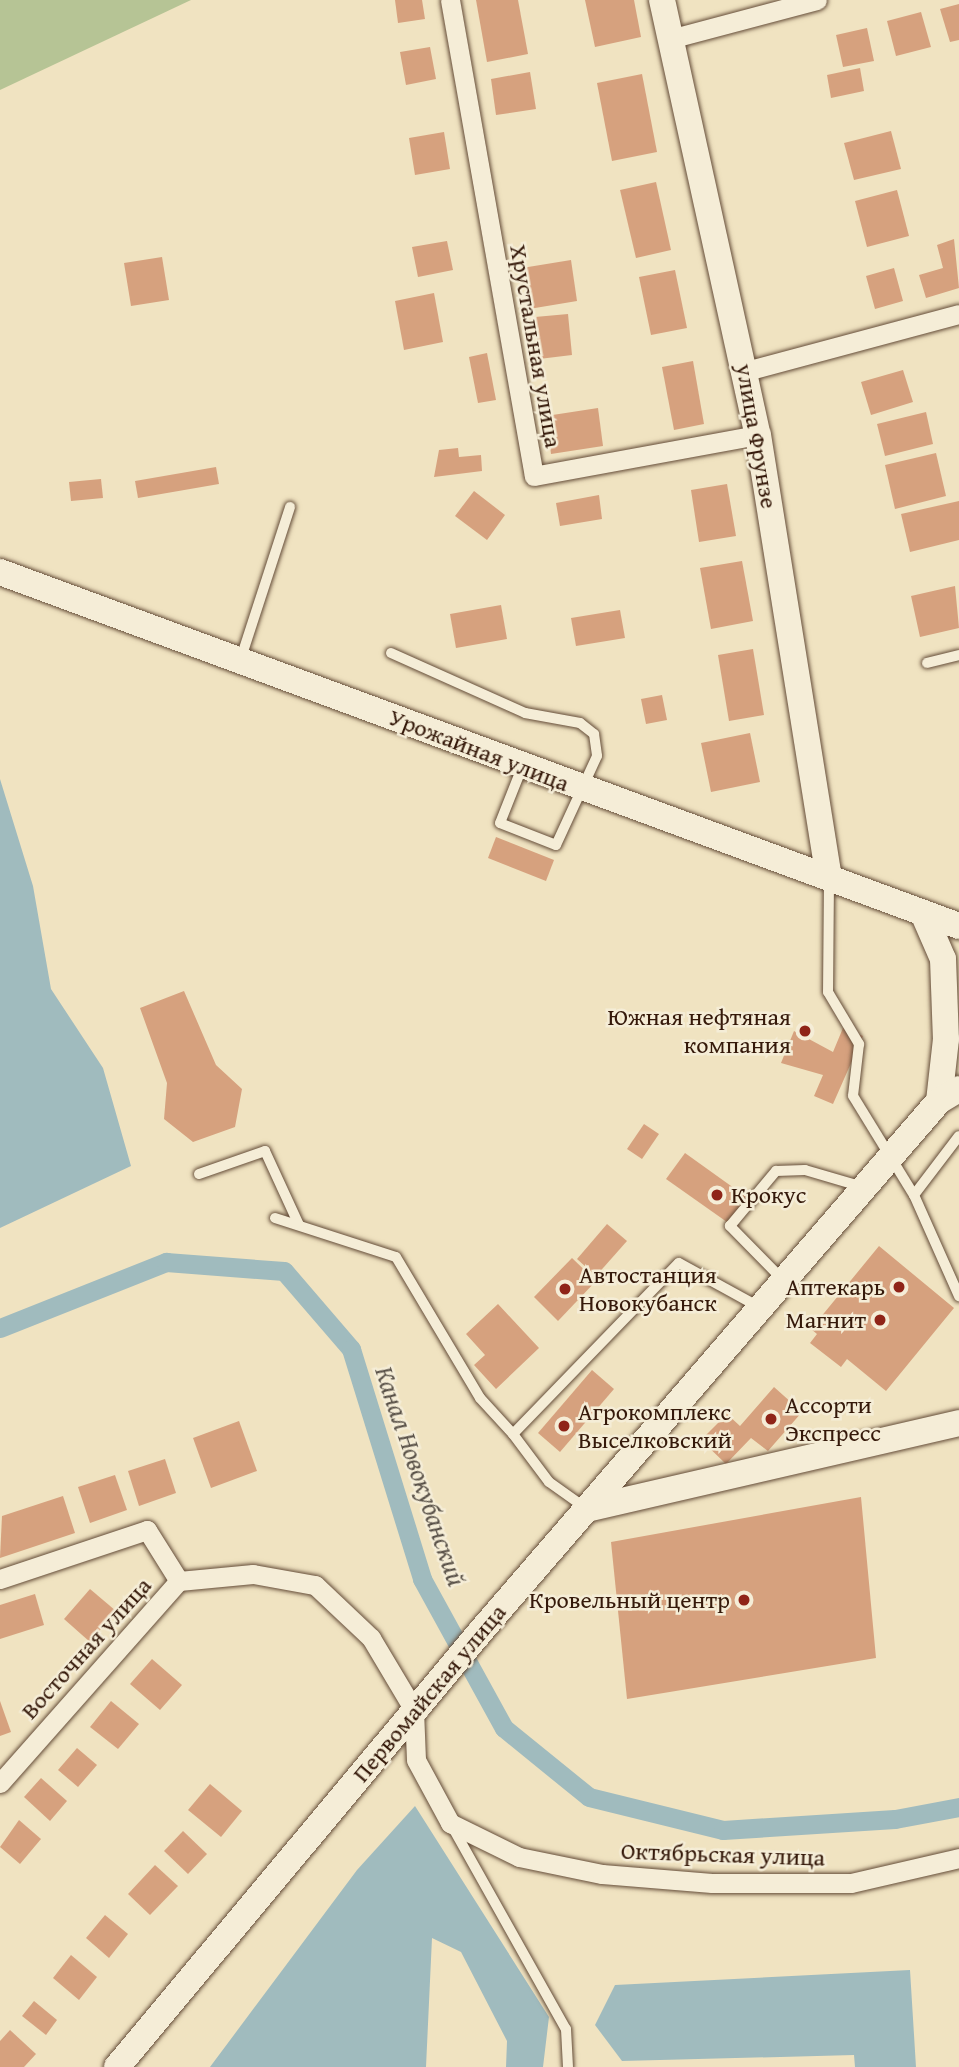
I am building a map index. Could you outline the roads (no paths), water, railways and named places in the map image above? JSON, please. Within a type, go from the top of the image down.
[{"type":"main road","name":"улица Фрунзе","points":[[662,0],[746,371],[829,876]]},
{"type":"main road","name":"Урожайная улица","points":[[0,572],[523,765],[581,790],[829,876],[959,926]]},
{"type":"main road","name":"Первомайская улица","points":[[117,2067],[481,1631],[949,1095],[943,959],[923,913]]},
{"type":"main road","points":[[587,1509],[958,1418]]},
{"type":"street","name":"Хрустальная улица","points":[[450,0],[534,476],[758,435]]},
{"type":"street","points":[[670,39],[817,0]]},
{"type":"street","points":[[746,371],[959,314]]},
{"type":"street","points":[[0,1579],[147,1530],[179,1581]]},
{"type":"street","name":"Восточная улица","points":[[0,1783],[179,1581],[253,1574],[315,1585],[371,1638],[414,1710]]},
{"type":"street","points":[[414,1710],[416,1760],[450,1822]]},
{"type":"street","name":"Октябрьская улица","points":[[450,1822],[519,1857],[602,1874],[712,1883],[851,1883],[959,1858]]},
{"type":"lane","points":[[240,661],[290,508]]},
{"type":"lane","points":[[391,653],[524,713],[580,723],[594,734],[597,756],[556,845],[500,823],[523,765]]},
{"type":"lane","points":[[926,663],[959,655]]},
{"type":"lane","points":[[829,876],[828,992],[859,1044],[853,1096],[914,1195],[959,1296]]},
{"type":"lane","points":[[914,1195],[959,1136]]},
{"type":"lane","points":[[199,1174],[265,1151],[299,1225]]},
{"type":"lane","points":[[785,1283],[730,1226],[776,1171],[805,1170],[867,1188]]},
{"type":"lane","points":[[275,1218],[396,1256],[480,1398],[513,1434],[549,1482],[587,1509]]},
{"type":"lane","points":[[513,1434],[679,1263],[763,1309]]},
{"type":"lane","points":[[450,1822],[566,2029],[568,2067]]},
{"type":"water","points":[[0,779],[33,886],[51,989],[103,1068],[131,1166],[0,1228]]},
{"type":"water","points":[[415,1806],[549,2017],[543,2067],[506,2067],[507,2041],[461,1952],[432,1938],[426,2067],[210,2067],[357,1870]]},
{"type":"water","points":[[910,1970],[916,2067],[855,2067],[854,2055],[622,2061],[595,2025],[615,1985]]},
{"type":"waterway","name":"Канал Новокубанский","points":[[0,1328],[166,1262],[284,1271],[351,1349],[422,1579],[504,1728],[589,1797],[723,1830],[895,1819],[959,1807]]},
{"type":"place","name":"Южная нефтяная компания","points":[[805,1031]]},
{"type":"place","name":"Крокус","points":[[717,1195]]},
{"type":"place","name":"Аптекарь","points":[[899,1287]]},
{"type":"place","name":"Автостанция Новокубанск","points":[[565,1289]]},
{"type":"place","name":"Магнит","points":[[880,1320]]},
{"type":"place","name":"Ассорти Экспресс","points":[[771,1419]]},
{"type":"place","name":"Агрокомплекс Выселковский","points":[[564,1426]]},
{"type":"place","name":"Кровельный центр","points":[[744,1600]]}]
